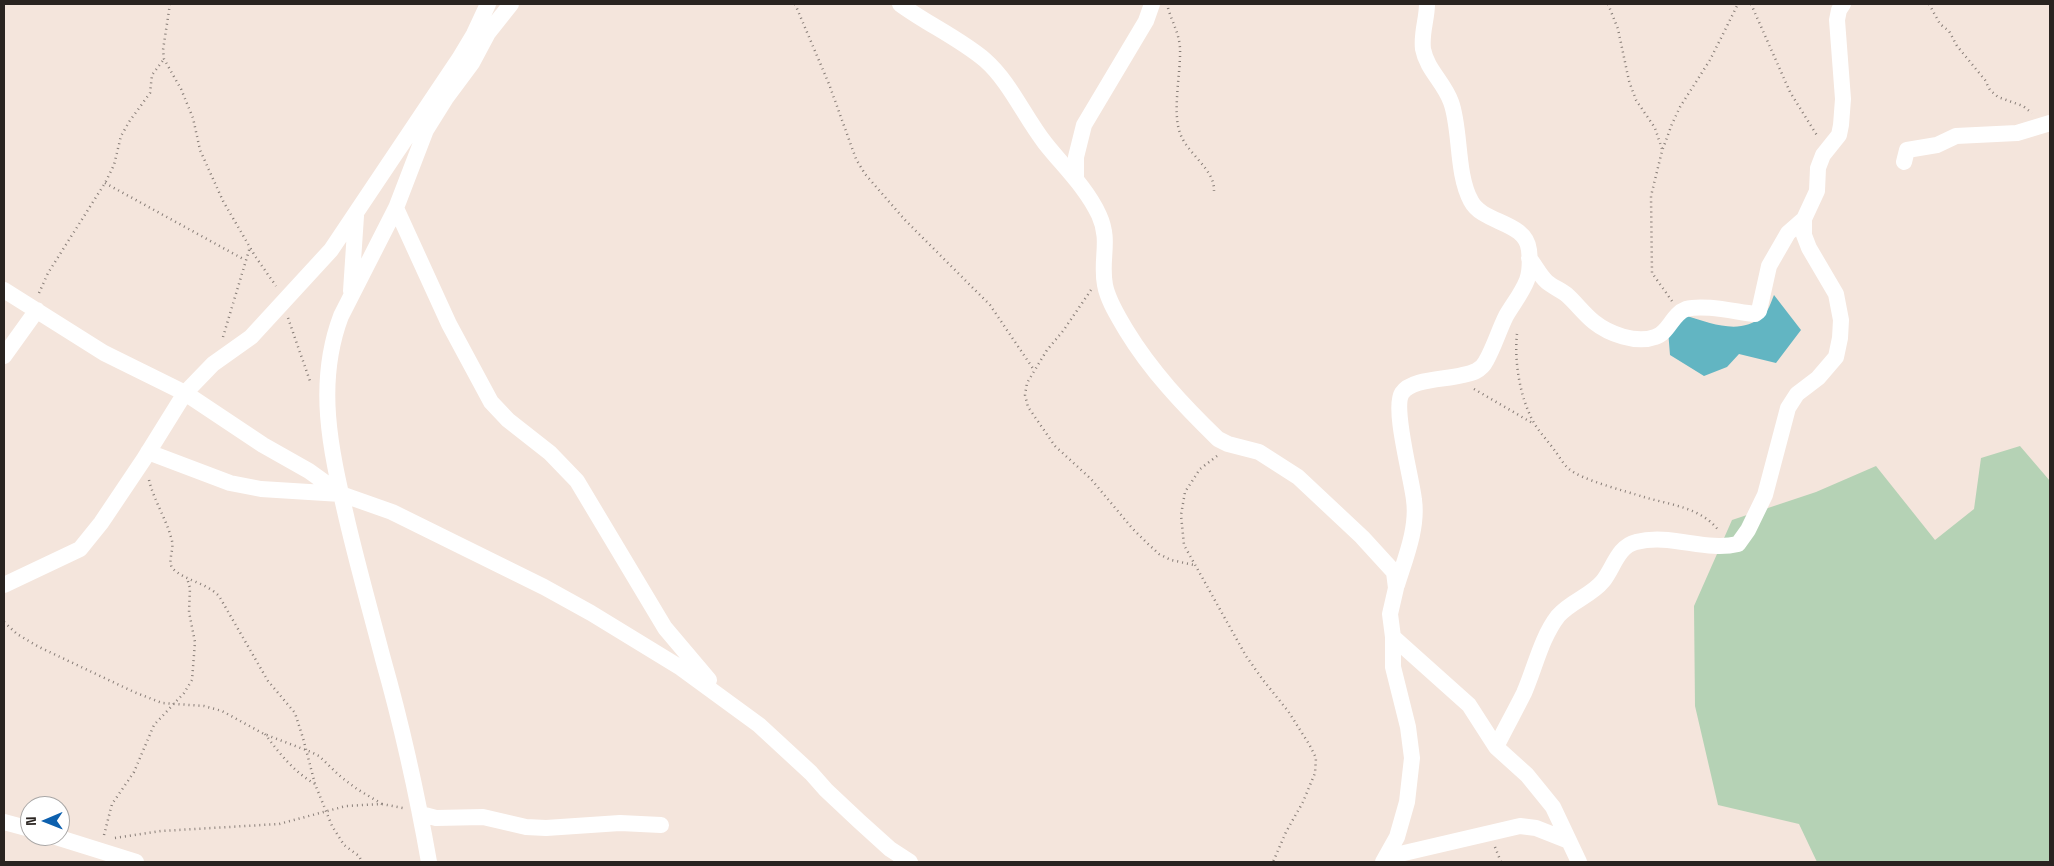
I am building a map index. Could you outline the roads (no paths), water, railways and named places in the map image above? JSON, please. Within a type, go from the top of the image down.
[{"type":"street","points":[[4,585],[80,549],[146,456],[185,393],[213,364],[251,337],[331,250],[356,216],[388,164],[459,59],[474,34],[488,4]]},
{"type":"street","points":[[429,862],[421,814],[398,715],[334,466],[326,409],[330,358],[335,333],[351,296],[396,208],[431,120],[472,63],[488,32],[511,4]]},
{"type":"street","points":[[900,4],[916,16],[967,46],[987,62],[1003,80],[1045,143],[1076,177],[1099,214],[1105,231],[1104,273],[1109,300],[1140,353],[1166,386],[1218,439],[1228,444],[1259,452],[1298,477],[1382,558],[1394,572],[1396,588]]},
{"type":"street","points":[[1076,177],[1076,157],[1084,125],[1146,21],[1152,4]]},
{"type":"street","points":[[1385,859],[1397,837],[1407,802],[1412,758],[1408,727],[1393,667],[1393,637],[1390,614],[1408,546],[1415,509],[1399,420],[1400,397],[1402,392],[1411,385],[1420,382],[1454,378],[1476,371],[1487,360],[1506,317],[1527,280],[1530,258],[1528,246],[1522,235],[1484,214],[1472,203],[1457,144],[1452,103],[1431,70],[1423,48],[1422,35],[1427,4]]},
{"type":"street","points":[[1530,258],[1546,282],[1566,295],[1594,322],[1608,331],[1637,339],[1656,337],[1681,312],[1687,309],[1702,308],[1755,314],[1759,311],[1769,266],[1788,233],[1804,219],[1817,191],[1818,168],[1823,155],[1839,135],[1843,99],[1837,20],[1839,10],[1843,4]]},
{"type":"street","points":[[1904,162],[1907,150],[1937,146],[1953,136],[2017,133],[2046,124]]},
{"type":"street","points":[[396,208],[448,324],[491,402],[508,420],[550,453],[577,481],[665,628],[724,699]]},
{"type":"street","points":[[351,296],[356,216]]},
{"type":"street","points":[[1496,747],[1524,692],[1548,633],[1558,616],[1573,603],[1597,589],[1625,547],[1634,542],[1657,538],[1709,545],[1731,545],[1738,544],[1748,530],[1765,495],[1788,408],[1797,394],[1818,378],[1836,357],[1841,320],[1836,294],[1809,248],[1804,235],[1804,219]]},
{"type":"street","points":[[4,290],[104,353],[185,393],[341,494],[392,512],[544,587],[631,636],[681,668],[759,725],[859,821],[890,849],[910,862]]},
{"type":"street","points":[[4,356],[35,308]]},
{"type":"street","points":[[146,456],[230,483],[261,489],[341,494]]},
{"type":"street","points":[[1393,637],[1469,705],[1496,747],[1527,775],[1553,807],[1579,862]]},
{"type":"street","points":[[421,814],[436,818],[483,816],[526,827],[546,828],[620,823],[661,825]]},
{"type":"street","points":[[4,822],[20,826]]},
{"type":"street","points":[[1385,859],[1421,856],[1520,826],[1536,828],[1569,841]]},
{"type":"street","points":[[70,841],[136,862]]},
{"type":"water","points":[[1774,295],[1801,330],[1776,363],[1739,354],[1727,367],[1704,376],[1670,355],[1668,330],[1687,316],[1725,326],[1745,325],[1754,322],[1765,314]]}]
